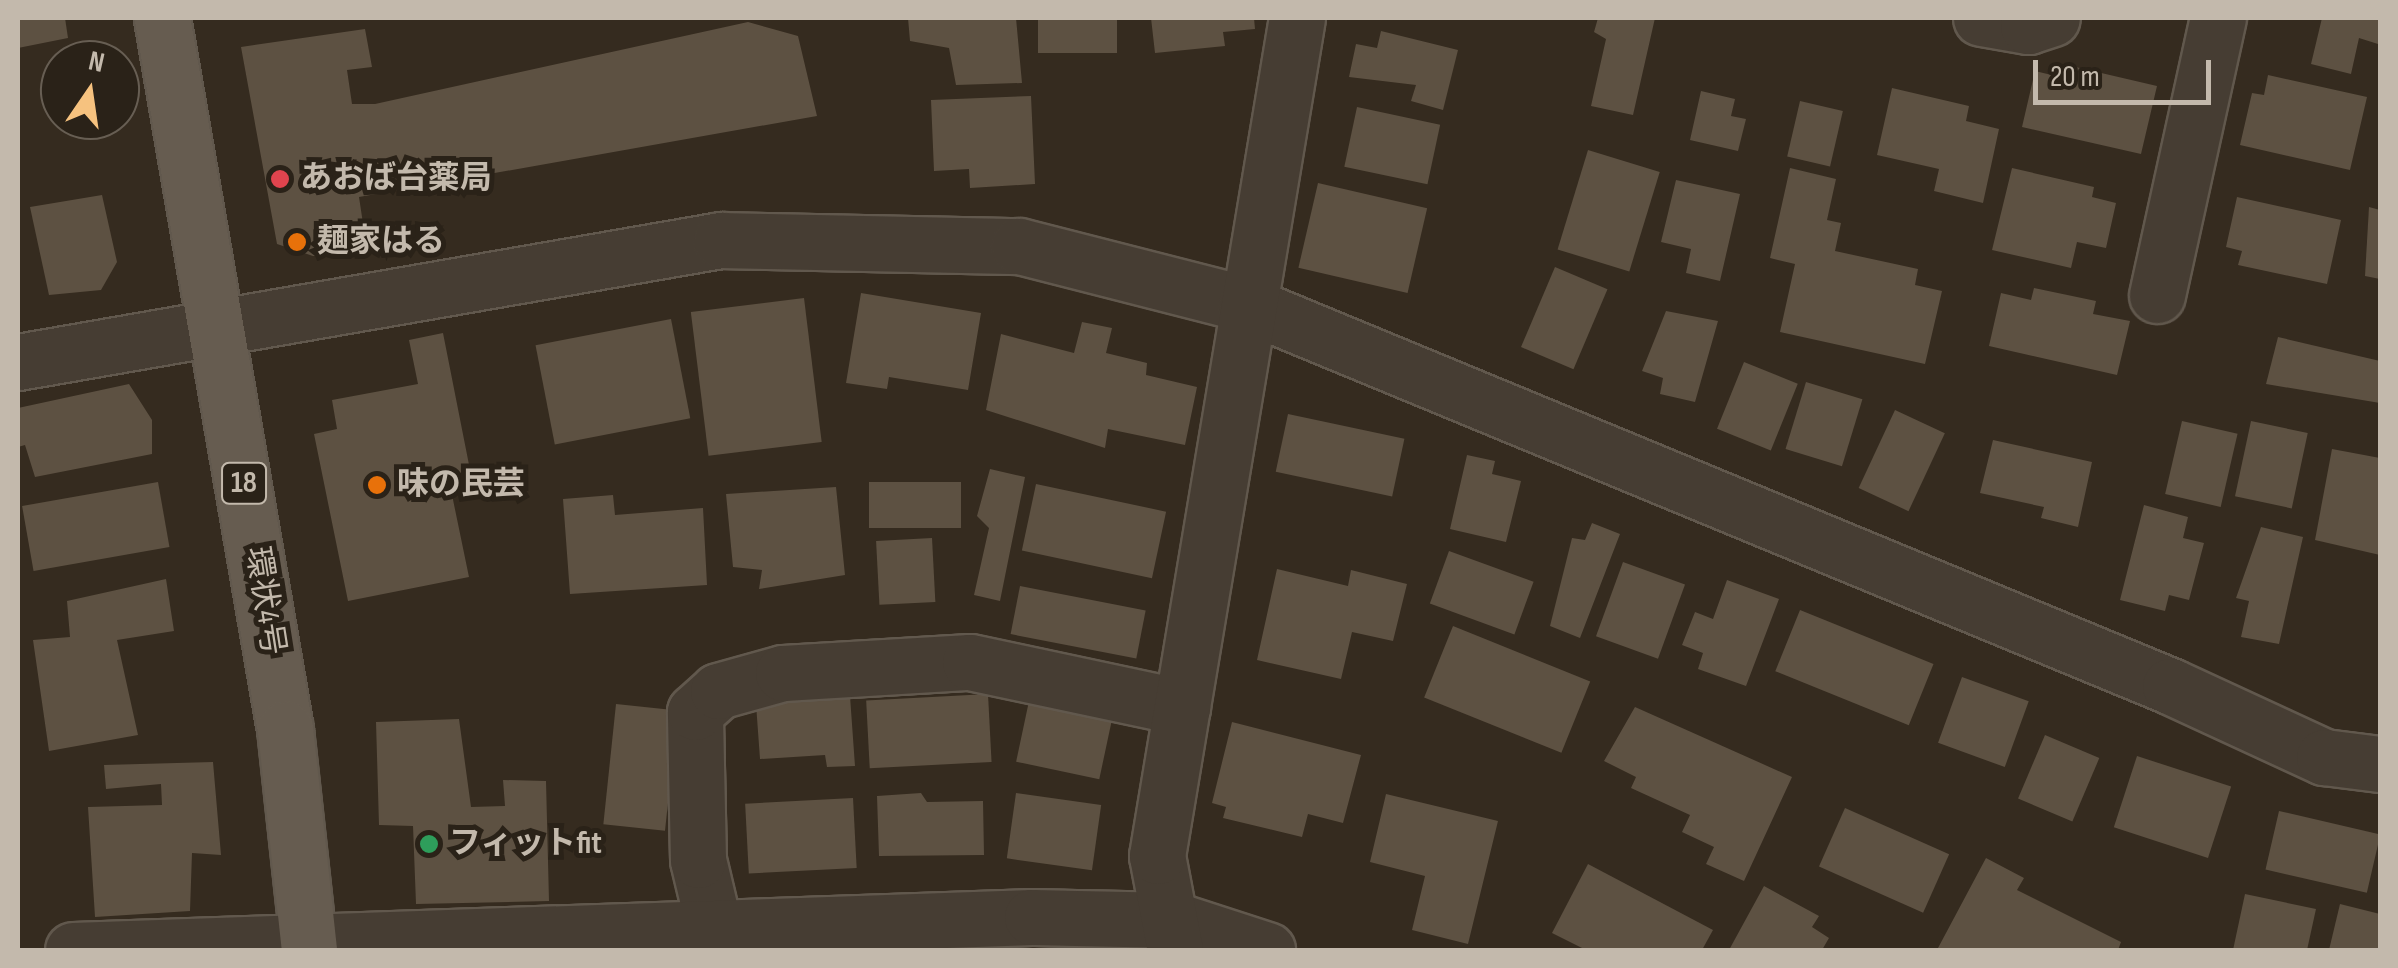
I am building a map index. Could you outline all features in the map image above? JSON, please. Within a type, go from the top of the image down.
[{"type":"main road","name":"環状4号","points":[[162,18],[288,746],[309,947]]},
{"type":"street","points":[[1174,935],[1157,856],[1296,18]]},
{"type":"street","points":[[1981,18],[2028,26],[2052,18]]},
{"type":"street","points":[[2158,295],[2218,18]]},
{"type":"street","points":[[18,362],[216,331],[721,240],[1018,246],[1246,304],[2170,686],[2324,757],[2380,764]]},
{"type":"street","points":[[714,927],[698,860],[696,712],[718,691],[783,672],[970,662],[1182,706]]},
{"type":"street","points":[[73,950],[309,947],[714,927],[834,937],[1174,935],[1266,950]]},
{"type":"building","points":[[18,18],[65,18],[68,38],[40,40],[40,44],[18,48]]},
{"type":"building","points":[[908,18],[1016,18],[1022,83],[956,85],[949,48],[910,41]]},
{"type":"building","points":[[1038,18],[1117,18],[1117,53],[1038,53]]},
{"type":"building","points":[[1151,18],[1254,18],[1255,29],[1223,32],[1225,46],[1155,53]]},
{"type":"building","points":[[1598,18],[1655,18],[1633,115],[1591,106],[1606,39],[1594,32]]},
{"type":"building","points":[[2322,18],[2380,18],[2378,44],[2359,38],[2351,74],[2311,64]]},
{"type":"building","points":[[748,22],[798,36],[817,116],[359,197],[367,250],[313,256],[277,244],[241,47],[365,29],[372,67],[347,70],[352,104],[375,104]]},
{"type":"building","points":[[1381,31],[1458,50],[1443,110],[1411,101],[1416,85],[1349,77],[1356,44],[1377,48]]},
{"type":"building","points":[[2067,65],[2157,86],[2141,154],[2022,127],[2035,71],[2064,78]]},
{"type":"building","points":[[2268,75],[2367,97],[2350,170],[2240,145],[2252,93],[2264,95]]},
{"type":"building","points":[[1892,88],[1969,106],[1966,121],[1999,129],[1983,203],[1934,191],[1939,169],[1877,155]]},
{"type":"building","points":[[1701,91],[1735,99],[1731,116],[1746,119],[1738,151],[1690,140]]},
{"type":"building","points":[[1031,96],[1035,184],[970,188],[969,169],[934,171],[931,100]]},
{"type":"building","points":[[1800,101],[1843,111],[1830,166],[1787,157]]},
{"type":"building","points":[[1357,107],[1440,125],[1427,184],[1344,167]]},
{"type":"building","points":[[1588,150],[1660,172],[1629,271],[1558,249]]},
{"type":"building","points":[[1790,168],[1836,179],[1827,220],[1841,223],[1835,251],[1918,269],[1915,285],[1942,291],[1925,364],[1780,332],[1795,264],[1770,258]]},
{"type":"building","points":[[2012,168],[2094,187],[2092,197],[2116,203],[2106,248],[2077,242],[2071,268],[1992,250]]},
{"type":"building","points":[[1676,180],[1740,194],[1720,281],[1686,273],[1691,249],[1661,242]]},
{"type":"building","points":[[1318,183],[1427,208],[1408,293],[1298,268]]},
{"type":"building","points":[[102,195],[117,262],[101,290],[49,295],[30,207]]},
{"type":"building","points":[[2237,197],[2341,220],[2327,284],[2238,265],[2242,251],[2226,247]]},
{"type":"building","points":[[2369,207],[2380,210],[2380,279],[2365,276]]},
{"type":"building","points":[[1555,267],[1607,289],[1573,369],[1521,347]]},
{"type":"building","points":[[2034,288],[2096,301],[2093,314],[2130,321],[2117,375],[1989,346],[2001,293],[2031,300]]},
{"type":"building","points":[[861,293],[981,313],[968,390],[889,377],[887,389],[846,383]]},
{"type":"building","points":[[804,298],[822,442],[709,456],[691,312]]},
{"type":"building","points":[[1666,311],[1718,321],[1695,402],[1660,394],[1663,378],[1642,371]]},
{"type":"building","points":[[671,319],[690,418],[555,444],[536,345]]},
{"type":"building","points":[[1082,322],[1112,328],[1106,353],[1147,363],[1146,375],[1197,387],[1185,445],[1108,429],[1105,448],[986,410],[1001,334],[1074,353]]},
{"type":"building","points":[[443,333],[473,485],[451,490],[469,577],[348,601],[314,434],[337,429],[332,400],[418,384],[409,340]]},
{"type":"building","points":[[2278,337],[2380,361],[2380,403],[2266,384]]},
{"type":"building","points":[[1744,362],[1798,384],[1771,450],[1717,429]]},
{"type":"building","points":[[1806,382],[1862,399],[1842,466],[1786,449]]},
{"type":"building","points":[[129,384],[152,420],[152,454],[35,477],[25,445],[18,447],[18,408]]},
{"type":"building","points":[[1895,410],[1945,433],[1909,511],[1859,488]]},
{"type":"building","points":[[1288,414],[1404,439],[1392,496],[1276,472]]},
{"type":"building","points":[[2182,421],[2238,434],[2221,507],[2165,494]]},
{"type":"building","points":[[2251,421],[2308,433],[2292,508],[2235,496]]},
{"type":"building","points":[[1993,440],[2092,462],[2078,527],[2041,518],[2044,507],[1980,493]]},
{"type":"building","points":[[2332,449],[2380,458],[2380,555],[2315,540]]},
{"type":"building","points":[[1467,455],[1495,461],[1492,474],[1521,481],[1506,542],[1450,529]]},
{"type":"building","points":[[990,469],[1025,477],[1000,601],[974,595],[989,528],[977,516]]},
{"type":"building","points":[[158,482],[169,547],[34,571],[22,506]]},
{"type":"building","points":[[869,482],[961,482],[961,528],[869,528]]},
{"type":"building","points":[[1036,484],[1166,512],[1152,578],[1022,551]]},
{"type":"building","points":[[836,487],[845,575],[759,589],[762,570],[733,567],[726,494]]},
{"type":"building","points":[[613,495],[615,515],[703,508],[707,585],[570,594],[563,499]]},
{"type":"building","points":[[2144,505],[2188,517],[2183,538],[2204,543],[2189,600],[2169,595],[2165,611],[2120,600]]},
{"type":"building","points":[[1592,523],[1620,534],[1580,638],[1550,626],[1572,538],[1585,540]]},
{"type":"building","points":[[2261,527],[2303,537],[2279,644],[2241,637],[2249,601],[2236,598]]},
{"type":"building","points":[[932,538],[935,602],[879,605],[876,541]]},
{"type":"building","points":[[1449,551],[1534,582],[1514,634],[1430,604]]},
{"type":"building","points":[[1623,562],[1685,585],[1658,659],[1596,636]]},
{"type":"building","points":[[1277,569],[1348,586],[1351,570],[1407,584],[1393,641],[1352,632],[1341,679],[1257,660]]},
{"type":"building","points":[[166,579],[174,631],[117,640],[138,735],[49,751],[33,640],[70,637],[67,601]]},
{"type":"building","points":[[1727,580],[1779,599],[1746,686],[1698,669],[1703,653],[1682,645],[1695,612],[1713,619]]},
{"type":"building","points":[[1020,586],[1146,610],[1136,659],[1011,634]]},
{"type":"building","points":[[1800,610],[1934,664],[1909,725],[1775,671]]},
{"type":"building","points":[[1453,626],[1590,681],[1561,753],[1424,697]]},
{"type":"building","points":[[1962,677],[2029,701],[2005,767],[1938,743]]},
{"type":"building","points":[[988,694],[992,762],[870,768],[866,700]]},
{"type":"building","points":[[850,696],[855,766],[827,767],[825,755],[760,759],[756,704]]},
{"type":"building","points":[[1029,701],[1112,719],[1099,779],[1016,762]]},
{"type":"building","points":[[616,704],[678,710],[665,831],[603,824]]},
{"type":"building","points":[[1635,707],[1792,777],[1744,881],[1706,864],[1714,847],[1682,832],[1690,815],[1631,788],[1636,777],[1604,761]]},
{"type":"building","points":[[459,719],[471,807],[505,806],[503,780],[546,781],[549,901],[416,904],[413,826],[379,825],[376,722]]},
{"type":"building","points":[[1232,722],[1361,755],[1343,823],[1308,814],[1302,837],[1223,818],[1226,807],[1212,803]]},
{"type":"building","points":[[2045,735],[2099,758],[2072,822],[2018,799]]},
{"type":"building","points":[[2137,756],[2231,787],[2208,858],[2114,827]]},
{"type":"building","points":[[213,762],[221,855],[192,853],[190,911],[95,917],[88,807],[162,805],[161,784],[106,789],[104,765]]},
{"type":"building","points":[[921,793],[927,802],[983,801],[984,855],[879,856],[877,796]]},
{"type":"building","points":[[1016,793],[1101,805],[1092,870],[1007,858]]},
{"type":"building","points":[[1386,794],[1498,821],[1468,944],[1412,930],[1425,876],[1370,862]]},
{"type":"building","points":[[853,798],[857,868],[749,874],[745,804]]},
{"type":"building","points":[[1845,808],[1949,854],[1923,913],[1819,866]]},
{"type":"building","points":[[2279,811],[2380,834],[2367,893],[2266,869]]},
{"type":"building","points":[[1986,858],[2024,878],[2017,890],[2121,942],[2118,950],[1938,948]]},
{"type":"building","points":[[1588,864],[1713,930],[1702,950],[1586,950],[1552,933]]},
{"type":"building","points":[[1764,886],[1819,916],[1812,927],[1829,938],[1822,950],[1729,950]]},
{"type":"building","points":[[2245,894],[2316,909],[2307,950],[2233,950]]},
{"type":"building","points":[[2340,904],[2380,914],[2380,950],[2329,950]]},
{"type":"place","name":"あおば台薬局","points":[[280,179]]},
{"type":"place","name":"麺家はる","points":[[297,242]]},
{"type":"place","name":"味の民芸","points":[[377,485]]},
{"type":"place","name":"フィットfit","points":[[429,844]]}]
